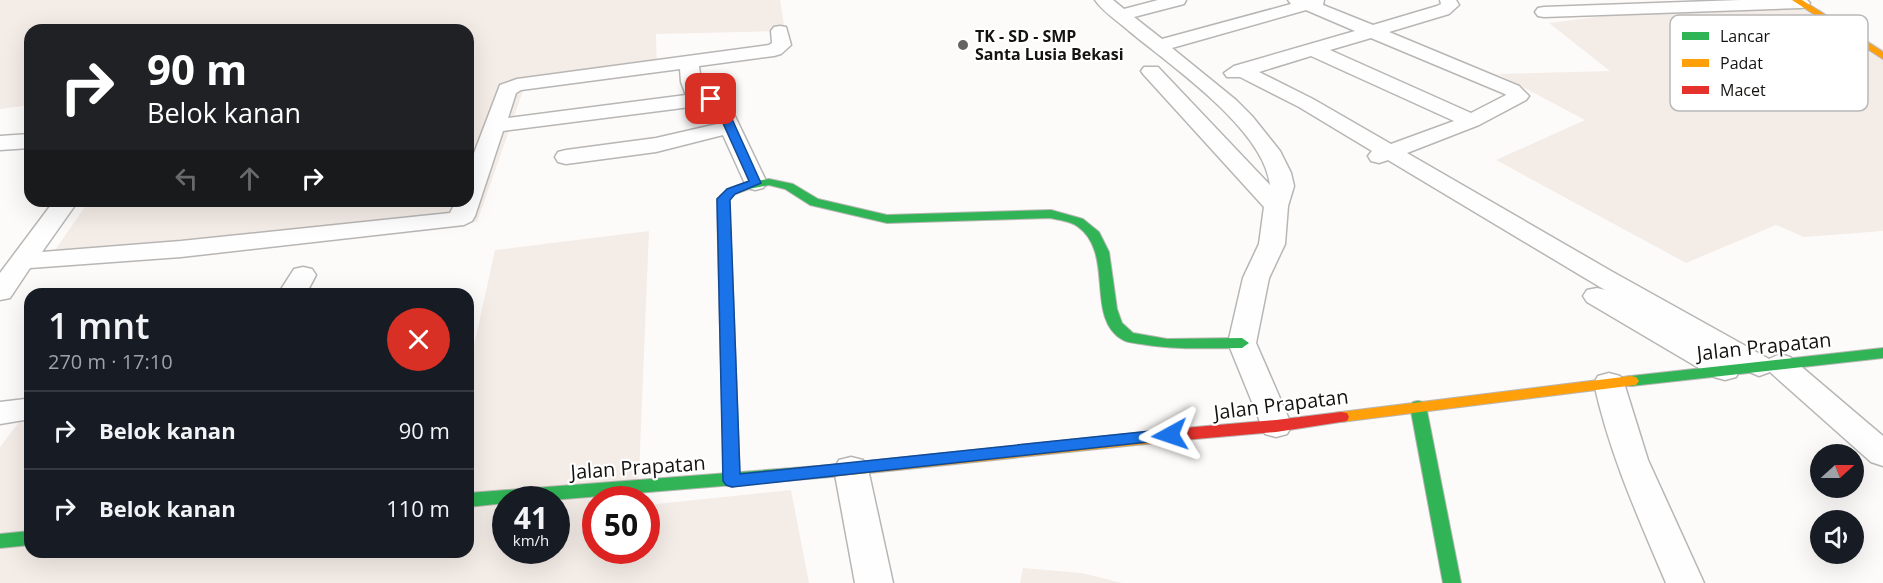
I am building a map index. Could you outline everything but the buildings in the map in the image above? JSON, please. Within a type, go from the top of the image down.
[{"type":"street","points":[[1102,0],[1121,15],[1154,59],[1276,206]]},
{"type":"street","points":[[1121,15],[1178,0]]},
{"type":"street","points":[[1204,83],[1311,48],[1443,10],[1450,5],[1448,0]]},
{"type":"street","points":[[1154,59],[1309,2],[1512,90],[1519,96],[1472,121],[1382,154]]},
{"type":"street","points":[[1544,12],[1799,2],[1819,15]]},
{"type":"street","points":[[1408,20],[1479,76]]},
{"type":"street","points":[[474,183],[504,93],[511,87],[778,48],[783,42],[780,31]]},
{"type":"street","points":[[1868,46],[1883,56]]},
{"type":"street","points":[[1311,48],[1472,121]]},
{"type":"street","points":[[1154,59],[1204,83],[1245,120],[1270,154],[1283,185],[1276,206],[1272,244],[1256,278],[1242,343],[1276,426]]},
{"type":"street","points":[[689,62],[691,82],[698,100]]},
{"type":"street","points":[[1241,70],[1306,103],[1382,154],[1725,370]]},
{"type":"street","points":[[493,126],[557,116],[711,99],[730,127],[755,183]]},
{"type":"street","points":[[566,157],[656,144],[730,127]]},
{"type":"street","points":[[0,143],[24,141]]},
{"type":"street","points":[[732,481],[723,199],[731,192],[755,183],[778,182],[789,186],[814,202],[887,219],[1051,214],[1063,216],[1077,222],[1099,239],[1104,253],[1114,322],[1123,333],[1141,341],[1242,343]]},
{"type":"street","points":[[0,292],[62,207]]},
{"type":"street","points":[[23,261],[181,249],[455,220],[463,216],[466,207]]},
{"type":"street","points":[[1523,241],[1770,365],[1883,454]]},
{"type":"street","name":"Jalan Prapatan","points":[[474,499],[603,488],[732,481],[1149,437],[1276,426],[1418,406],[1883,353]]},
{"type":"street","points":[[1609,384],[1615,414],[1637,476],[1685,583]]},
{"type":"street","points":[[1418,406],[1452,583]]},
{"type":"street","points":[[851,469],[874,583]]},
{"type":"street","points":[[0,541],[24,539]]},
{"type":"shaded area","points":[[0,0],[780,0],[785,31],[656,34],[657,72],[525,85],[477,222],[44,266],[85,207],[474,207],[474,24],[24,24],[24,106],[0,109]]},
{"type":"shaded area","points":[[1819,9],[1829,15],[1670,15],[1670,111],[1868,111],[1868,40],[1883,49],[1883,231],[1804,237],[1776,225],[1686,263],[1496,160],[1585,120],[1498,74],[1610,71],[1549,23],[1644,11]]},
{"type":"shaded area","points":[[649,231],[639,486],[582,486],[582,564],[660,564],[660,504],[791,490],[809,583],[0,583],[0,447],[19,422],[24,422],[24,558],[474,558],[474,346],[495,250]]},
{"type":"shaded area","points":[[1023,568],[1082,573],[1122,583],[1020,583]]},
{"type":"traffic: fast","points":[[726,290],[723,199],[731,192],[746,186],[769,182],[789,186],[814,202],[887,219],[1051,214],[1079,222],[1095,235],[1103,252],[1110,309],[1116,325],[1128,337],[1167,344],[1242,343]]},
{"type":"traffic: fast","points":[[1631,381],[1883,353]]},
{"type":"traffic: fast","points":[[1418,406],[1452,583]]},
{"type":"traffic: fast","points":[[474,500],[831,471]]},
{"type":"traffic: fast","points":[[0,541],[24,539]]},
{"type":"traffic: slow","points":[[1796,0],[1819,15]]},
{"type":"traffic: slow","points":[[1868,46],[1883,56]]},
{"type":"traffic: slow","points":[[726,290],[732,481]]},
{"type":"traffic: slow","points":[[1341,417],[1631,381]]},
{"type":"traffic: slow","points":[[831,471],[1184,434]]},
{"type":"traffic: jam","points":[[1184,434],[1276,426],[1341,417]]},
{"type":"place","name":"TK - SD - SMP Santa Lusia Bekasi","points":[[963,45]]},
{"type":"route","points":[[711,99],[721,108],[755,183],[731,192],[723,199],[732,481],[1170,435]]}]
